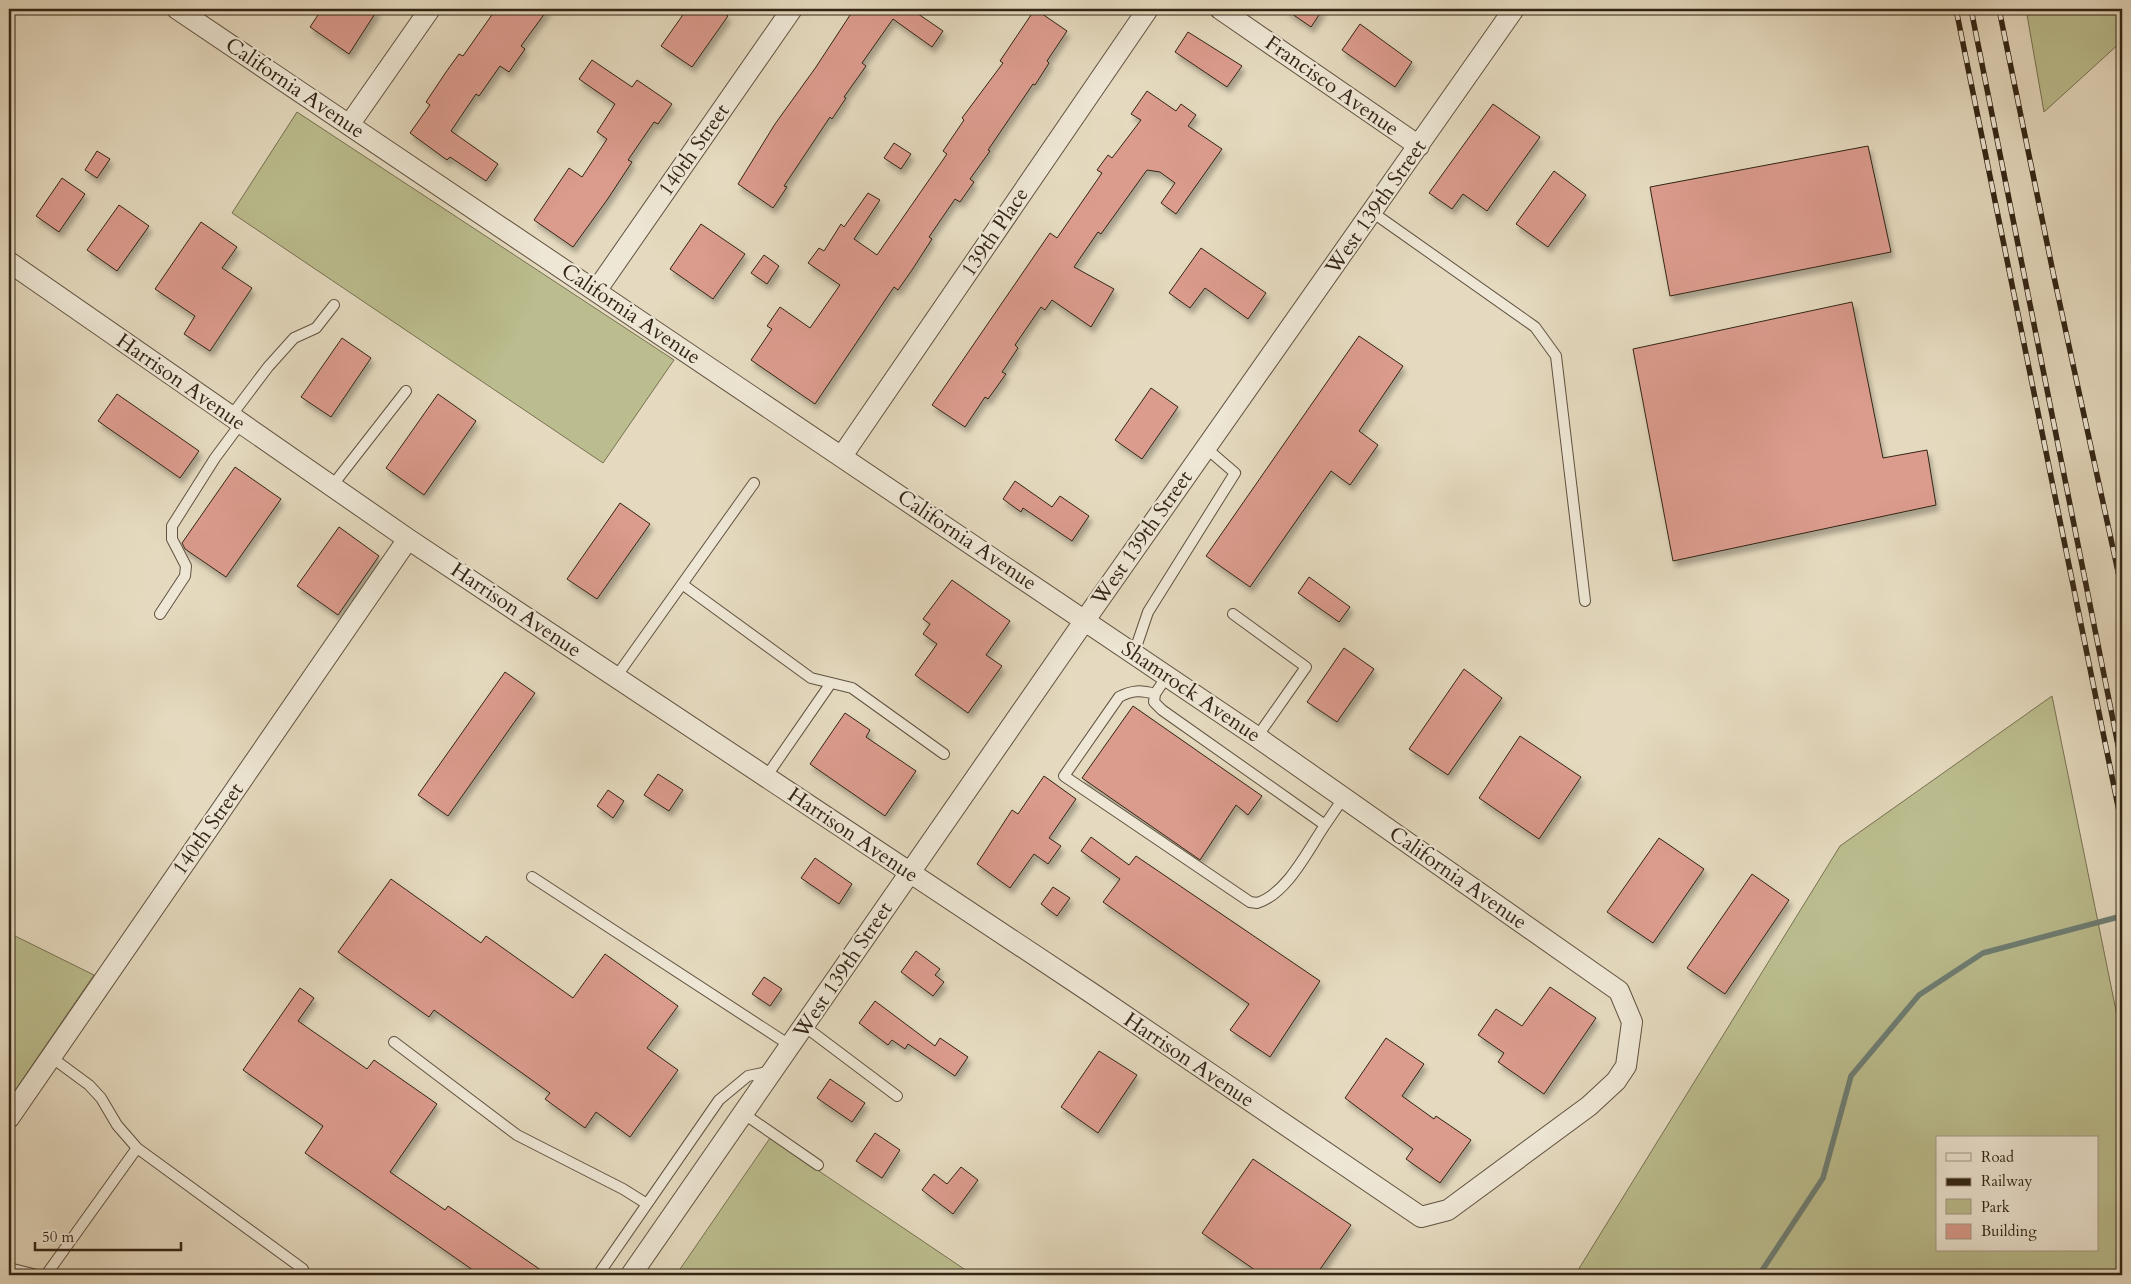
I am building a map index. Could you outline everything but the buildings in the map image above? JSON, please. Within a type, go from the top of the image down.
[{"type":"street","name":"California Avenue","points":[[177,9],[1085,620]]},
{"type":"street","points":[[349,125],[430,9]]},
{"type":"street","name":"140th Street","points":[[596,290],[792,9]]},
{"type":"street","name":"139th Place","points":[[842,456],[1148,9]]},
{"type":"street","name":"Francisco Avenue","points":[[1220,9],[1419,146]]},
{"type":"street","name":"West 139th Street","points":[[631,1275],[1085,620],[1514,9]]},
{"type":"street","name":"Harrison Avenue","points":[[9,262],[408,539],[1421,1216],[1448,1210],[1589,1106],[1616,1081],[1626,1066],[1632,1022],[1619,991]]},
{"type":"street","name":"140th Street","points":[[9,1118],[408,539]]},
{"type":"street","name":"Shamrock Avenue","points":[[1085,620],[1298,764]]},
{"type":"street","name":"California Avenue","points":[[1298,764],[1619,991]]},
{"type":"lane","points":[[1372,212],[1535,328],[1556,356],[1584,601]]},
{"type":"lane","points":[[160,614],[185,576],[186,566],[172,539],[172,526],[215,458],[268,366],[294,338],[316,328],[334,305]]},
{"type":"lane","points":[[332,486],[368,443],[406,391]]},
{"type":"lane","points":[[1134,653],[1148,612],[1236,473],[1206,448]]},
{"type":"lane","points":[[616,677],[754,484]]},
{"type":"lane","points":[[682,584],[812,678],[852,688],[944,754]]},
{"type":"lane","points":[[1233,614],[1306,667],[1257,737]]},
{"type":"lane","points":[[1167,676],[1155,694],[1154,702],[1162,710],[1325,825]]},
{"type":"lane","points":[[766,777],[831,683]]},
{"type":"lane","points":[[1155,694],[1141,690],[1129,692],[1118,697],[1064,776],[1250,902],[1257,904],[1266,901],[1284,885],[1344,797]]},
{"type":"lane","points":[[532,877],[791,1046]]},
{"type":"lane","points":[[804,1026],[897,1096]]},
{"type":"lane","points":[[394,1042],[517,1135],[623,1189],[647,1204]]},
{"type":"lane","points":[[51,1056],[89,1085],[101,1098],[117,1125],[137,1148],[303,1270],[298,1275]]},
{"type":"lane","points":[[598,1275],[719,1100],[748,1076],[774,1070]]},
{"type":"lane","points":[[744,1114],[818,1164]]},
{"type":"lane","points":[[46,1275],[137,1148]]},
{"type":"lane","points":[[9,1268],[37,1275]]},
{"type":"green space","points":[[2026,9],[2122,9],[2122,41],[2044,112]]},
{"type":"green space","points":[[297,112],[674,360],[603,463],[232,213]]},
{"type":"green space","points":[[2052,696],[2122,1040],[2122,1275],[1575,1275],[1840,846]]},
{"type":"green space","points":[[9,933],[94,975],[9,1099]]},
{"type":"green space","points":[[770,1138],[973,1275],[676,1275]]},
{"type":"waterway","points":[[1759,1275],[1823,1178],[1851,1076],[1919,995],[1983,953],[2122,916]]},
{"type":"railway","points":[[1956,9],[2122,826]]},
{"type":"railway","points":[[1971,9],[2122,765]]},
{"type":"railway","points":[[1999,9],[2054,277],[2122,590]]}]
